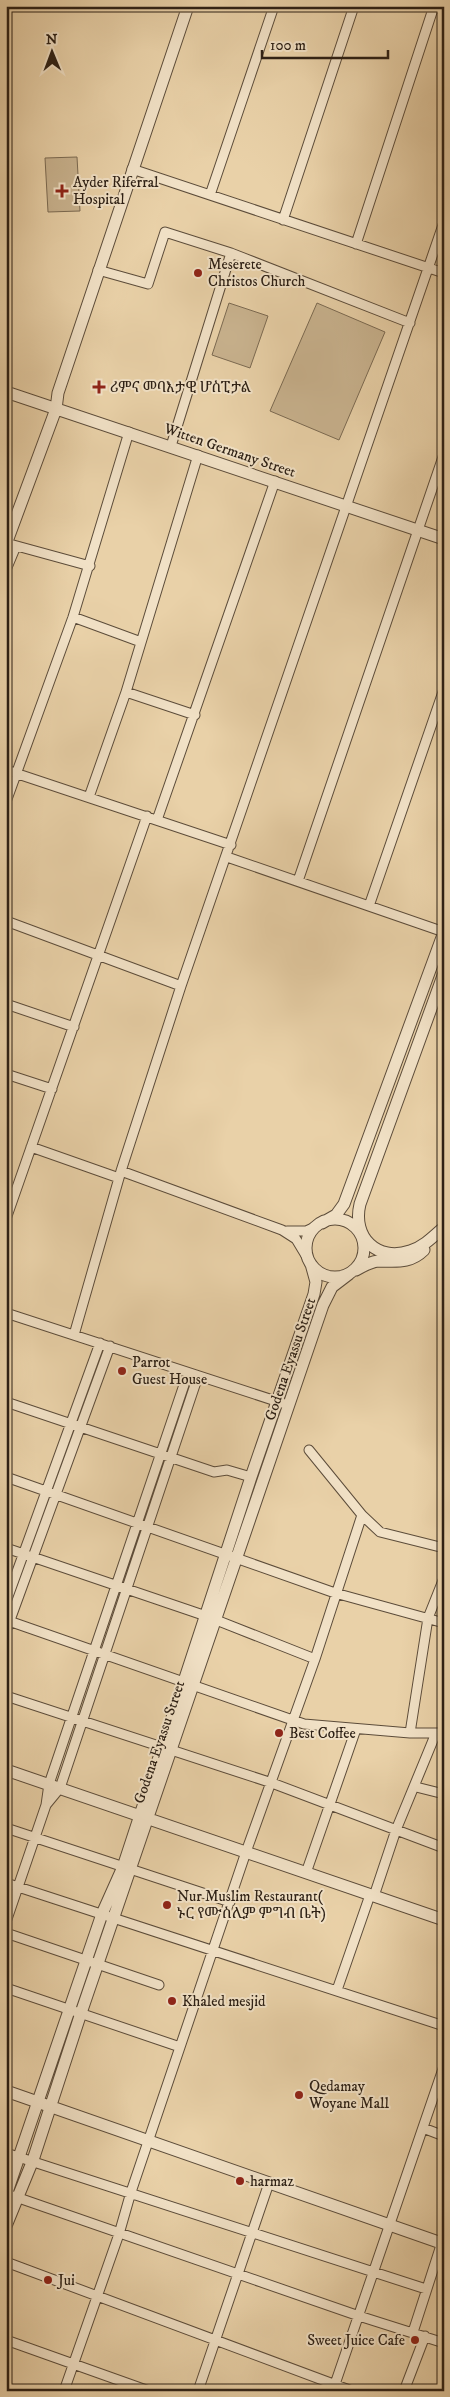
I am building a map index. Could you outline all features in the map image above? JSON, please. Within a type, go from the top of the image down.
[{"type":"street","points":[[6,521],[58,394],[188,6]]},
{"type":"street","points":[[210,195],[274,6]]},
{"type":"street","points":[[283,220],[354,6]]},
{"type":"street","points":[[356,244],[435,6],[444,9]]},
{"type":"street","points":[[132,169],[444,273]]},
{"type":"street","points":[[74,1336],[120,1175],[181,986],[444,222]]},
{"type":"street","points":[[98,270],[148,284],[165,232],[231,253],[410,322]]},
{"type":"street","points":[[171,446],[231,253]]},
{"type":"street","name":"Witten Germany Street","points":[[6,392],[444,539]]},
{"type":"street","points":[[6,570],[9,544],[52,408]]},
{"type":"street","points":[[6,802],[90,566],[129,432]]},
{"type":"street","points":[[298,881],[444,454]]},
{"type":"street","points":[[89,797],[126,692],[198,455]]},
{"type":"street","points":[[157,820],[275,481]]},
{"type":"street","points":[[9,544],[90,566]]},
{"type":"street","points":[[73,617],[141,642]]},
{"type":"street","points":[[370,906],[444,689]]},
{"type":"street","points":[[126,692],[194,715]]},
{"type":"street","points":[[6,770],[231,845]]},
{"type":"street","points":[[6,1219],[147,816]]},
{"type":"street","points":[[227,856],[444,932],[396,1058],[344,1204],[336,1215],[306,1231],[282,1230]]},
{"type":"street","points":[[6,921],[181,986]]},
{"type":"street","points":[[351,1273],[362,1261],[365,1250],[357,1224],[360,1204],[444,973]]},
{"type":"street","points":[[6,1004],[74,1027]]},
{"type":"street","points":[[396,1058],[411,1062]]},
{"type":"street","points":[[6,1074],[52,1089]]},
{"type":"street","points":[[32,1146],[282,1230],[296,1239],[309,1262],[325,1276],[337,1278],[372,1262],[395,1262],[412,1259],[418,1256],[443,1228]]},
{"type":"street","points":[[309,1262],[307,1241],[319,1224],[334,1219],[346,1221],[378,1250],[394,1254],[416,1248],[443,1228]]},
{"type":"street","name":"Godena Eyassu Street","points":[[6,2226],[10,2196],[21,2156],[44,2104],[99,1964],[114,1918],[127,1868],[167,1748],[189,1684],[217,1620],[251,1477],[316,1287],[309,1262]]},
{"type":"street","name":"Godena Eyassu Street","points":[[189,1684],[206,1616],[290,1406],[326,1298],[336,1283],[351,1273]]},
{"type":"street","points":[[6,1313],[290,1406]]},
{"type":"street","points":[[6,1602],[100,1343]]},
{"type":"street","points":[[6,1631],[8,1621],[33,1558],[110,1346]]},
{"type":"street","points":[[54,1786],[72,1717],[188,1373]]},
{"type":"street","points":[[6,1922],[46,1805],[82,1720],[198,1376]]},
{"type":"street","points":[[6,1402],[214,1472],[227,1470],[251,1477]]},
{"type":"street","points":[[309,1450],[362,1515],[380,1532],[444,1548]]},
{"type":"street","points":[[6,1477],[232,1555],[335,1593],[444,1623]]},
{"type":"street","points":[[64,2391],[119,2234],[131,2192],[246,1852],[315,1658],[362,1515]]},
{"type":"street","points":[[6,1548],[206,1616],[315,1658]]},
{"type":"street","points":[[410,1733],[428,1618],[444,1578]]},
{"type":"street","points":[[8,1621],[304,1724],[410,1733],[440,1733],[396,1830],[337,1990]]},
{"type":"street","points":[[6,1696],[272,1783],[444,1848]]},
{"type":"street","points":[[306,1873],[356,1729]]},
{"type":"street","points":[[6,1770],[444,1920]]},
{"type":"street","points":[[416,1787],[444,1794]]},
{"type":"street","points":[[6,1828],[230,1902]]},
{"type":"street","name":"Godena Eyassu Street","points":[[10,2196],[32,2160],[44,2104],[69,2009],[102,1914],[127,1868]]},
{"type":"street","points":[[6,1883],[444,2026]]},
{"type":"street","points":[[6,1933],[159,1984]]},
{"type":"street","points":[[6,1988],[180,2047]]},
{"type":"street","points":[[334,2388],[444,2066]]},
{"type":"street","points":[[6,2091],[390,2225],[443,2241],[413,2332]]},
{"type":"street","points":[[422,2128],[444,2136]]},
{"type":"street","points":[[6,2153],[21,2156],[426,2290]]},
{"type":"street","points":[[198,2391],[269,2183]]},
{"type":"street","points":[[10,2196],[359,2316],[444,2343]]},
{"type":"street","points":[[6,2262],[214,2340],[334,2388],[352,2391]]},
{"type":"street","points":[[404,2391],[425,2336]]},
{"type":"street","points":[[6,2340],[149,2391]]},
{"type":"shaded area","points":[[77,157],[80,211],[48,212],[45,158]]},
{"type":"shaded area","points":[[229,303],[268,316],[250,368],[212,355]]},
{"type":"shaded area","points":[[317,303],[385,332],[339,440],[270,411]]},
{"type":"place","name":"Ayder Riferral Hospital","points":[[62,191]]},
{"type":"place","name":"Meserete Christos Church","points":[[198,273]]},
{"type":"place","name":"ሪምና መባእታዊ ሆስፒታል","points":[[99,387]]},
{"type":"place","name":"Parrot Guest House","points":[[122,1371]]},
{"type":"place","name":"Best Coffee","points":[[279,1733]]},
{"type":"place","name":"Nur Muslim Restaurant( ኑር የሙስሊም ምግብ ቤት)","points":[[167,1905]]},
{"type":"place","name":"Khaled mesjid","points":[[172,2001]]},
{"type":"place","name":"Qedamay Woyane Mall","points":[[299,2095]]},
{"type":"place","name":"harmaz","points":[[240,2181]]},
{"type":"place","name":"Jui","points":[[48,2280]]},
{"type":"place","name":"Sweet Juice Cafe","points":[[415,2340]]}]
